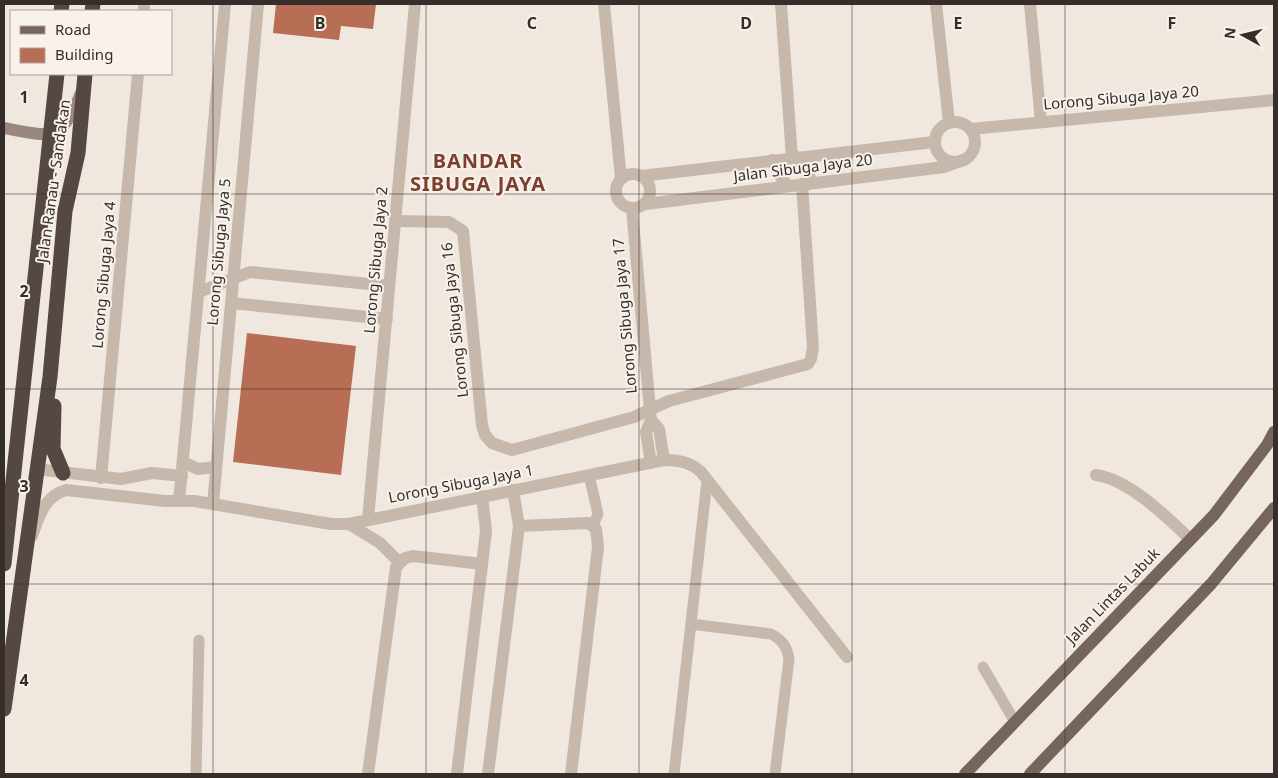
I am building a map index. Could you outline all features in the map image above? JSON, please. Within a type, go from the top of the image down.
[{"type":"highway","name":"Jalan Ranau - Sandakan","points":[[4,564],[52,134],[56,75]]},
{"type":"highway","name":"Jalan Ranau - Sandakan","points":[[4,709],[50,377],[65,211],[78,153],[85,80]]},
{"type":"highway","points":[[50,377],[54,405],[53,449],[63,473]]},
{"type":"highway","points":[[7,542],[21,514],[28,474],[36,470]]},
{"type":"main road","name":"Jalan Lintas Labuk","points":[[965,774],[1214,515],[1267,445],[1274,432]]},
{"type":"main road","points":[[1030,774],[1212,584],[1272,512]]},
{"type":"street","name":"Lorong Sibuga Jaya 5","points":[[179,501],[225,4]]},
{"type":"street","name":"Lorong Sibuga Jaya 5","points":[[212,504],[258,4]]},
{"type":"street","name":"Lorong Sibuga Jaya 2","points":[[368,519],[415,4]]},
{"type":"street","points":[[604,4],[622,179]]},
{"type":"street","points":[[650,415],[669,400],[804,366],[811,359],[813,348],[808,184],[794,158],[781,4]]},
{"type":"street","points":[[936,4],[949,122]]},
{"type":"street","points":[[1030,4],[1041,122]]},
{"type":"street","name":"Lorong Sibuga Jaya 4","points":[[101,478],[138,75]]},
{"type":"street","points":[[4,128],[52,134],[62,129],[71,117],[85,80]]},
{"type":"street","name":"Lorong Sibuga Jaya 20","points":[[971,129],[1274,100]]},
{"type":"street","points":[[949,122],[961,122],[971,129],[974,135],[972,152],[963,160],[950,162],[938,155],[934,142],[938,130],[949,122]]},
{"type":"street","name":"Jalan Sibuga Jaya 20","points":[[641,176],[934,142]]},
{"type":"street","points":[[772,160],[788,186]]},
{"type":"street","name":"Jalan Sibuga Jaya 20","points":[[646,204],[944,167],[963,160]]},
{"type":"street","points":[[631,174],[646,179],[651,189],[646,204],[632,209],[626,208],[618,200],[616,188],[622,179],[631,174]]},
{"type":"street","name":"Lorong Sibuga Jaya 17","points":[[632,209],[650,415],[646,432],[651,463]]},
{"type":"street","name":"Lorong Sibuga Jaya 16","points":[[396,221],[448,222],[463,232],[482,425],[485,435],[492,443],[512,450],[634,417],[650,415]]},
{"type":"street","points":[[198,292],[250,272],[390,286]]},
{"type":"street","points":[[231,303],[386,319]]},
{"type":"street","name":"Lorong Sibuga Jaya 17","points":[[650,415],[659,429],[664,460]]},
{"type":"street","name":"Lorong Sibuga Jaya 1","points":[[26,550],[44,508],[57,492],[76,489],[212,504],[331,524],[349,524],[664,460],[686,462],[695,467],[707,481],[846,657]]},
{"type":"street","points":[[183,462],[198,469],[216,467]]},
{"type":"street","points":[[36,470],[101,478],[127,479],[152,473],[182,476]]},
{"type":"street","points":[[1096,475],[1122,484],[1166,517],[1190,539]]},
{"type":"street","points":[[488,774],[519,526],[513,490]]},
{"type":"street","points":[[457,774],[486,531],[482,496]]},
{"type":"street","points":[[519,526],[588,522],[593,525],[598,547],[571,774]]},
{"type":"street","points":[[349,524],[380,543],[399,562]]},
{"type":"street","points":[[368,774],[395,571],[399,562],[413,556],[482,564]]},
{"type":"lane","points":[[589,475],[598,514],[593,525]]},
{"type":"lane","points":[[674,774],[707,481]]},
{"type":"lane","points":[[690,624],[771,634],[780,639],[787,648],[789,659],[775,774]]},
{"type":"lane","points":[[196,774],[199,640]]},
{"type":"lane","points":[[983,667],[1015,722]]},
{"type":"building","points":[[276,4],[376,4],[373,29],[341,26],[339,40],[273,33]]},
{"type":"building","points":[[247,333],[356,346],[341,475],[233,462]]},
{"type":"district","name":"BANDAR SIBUGA JAYA","points":[[478,172]]}]
